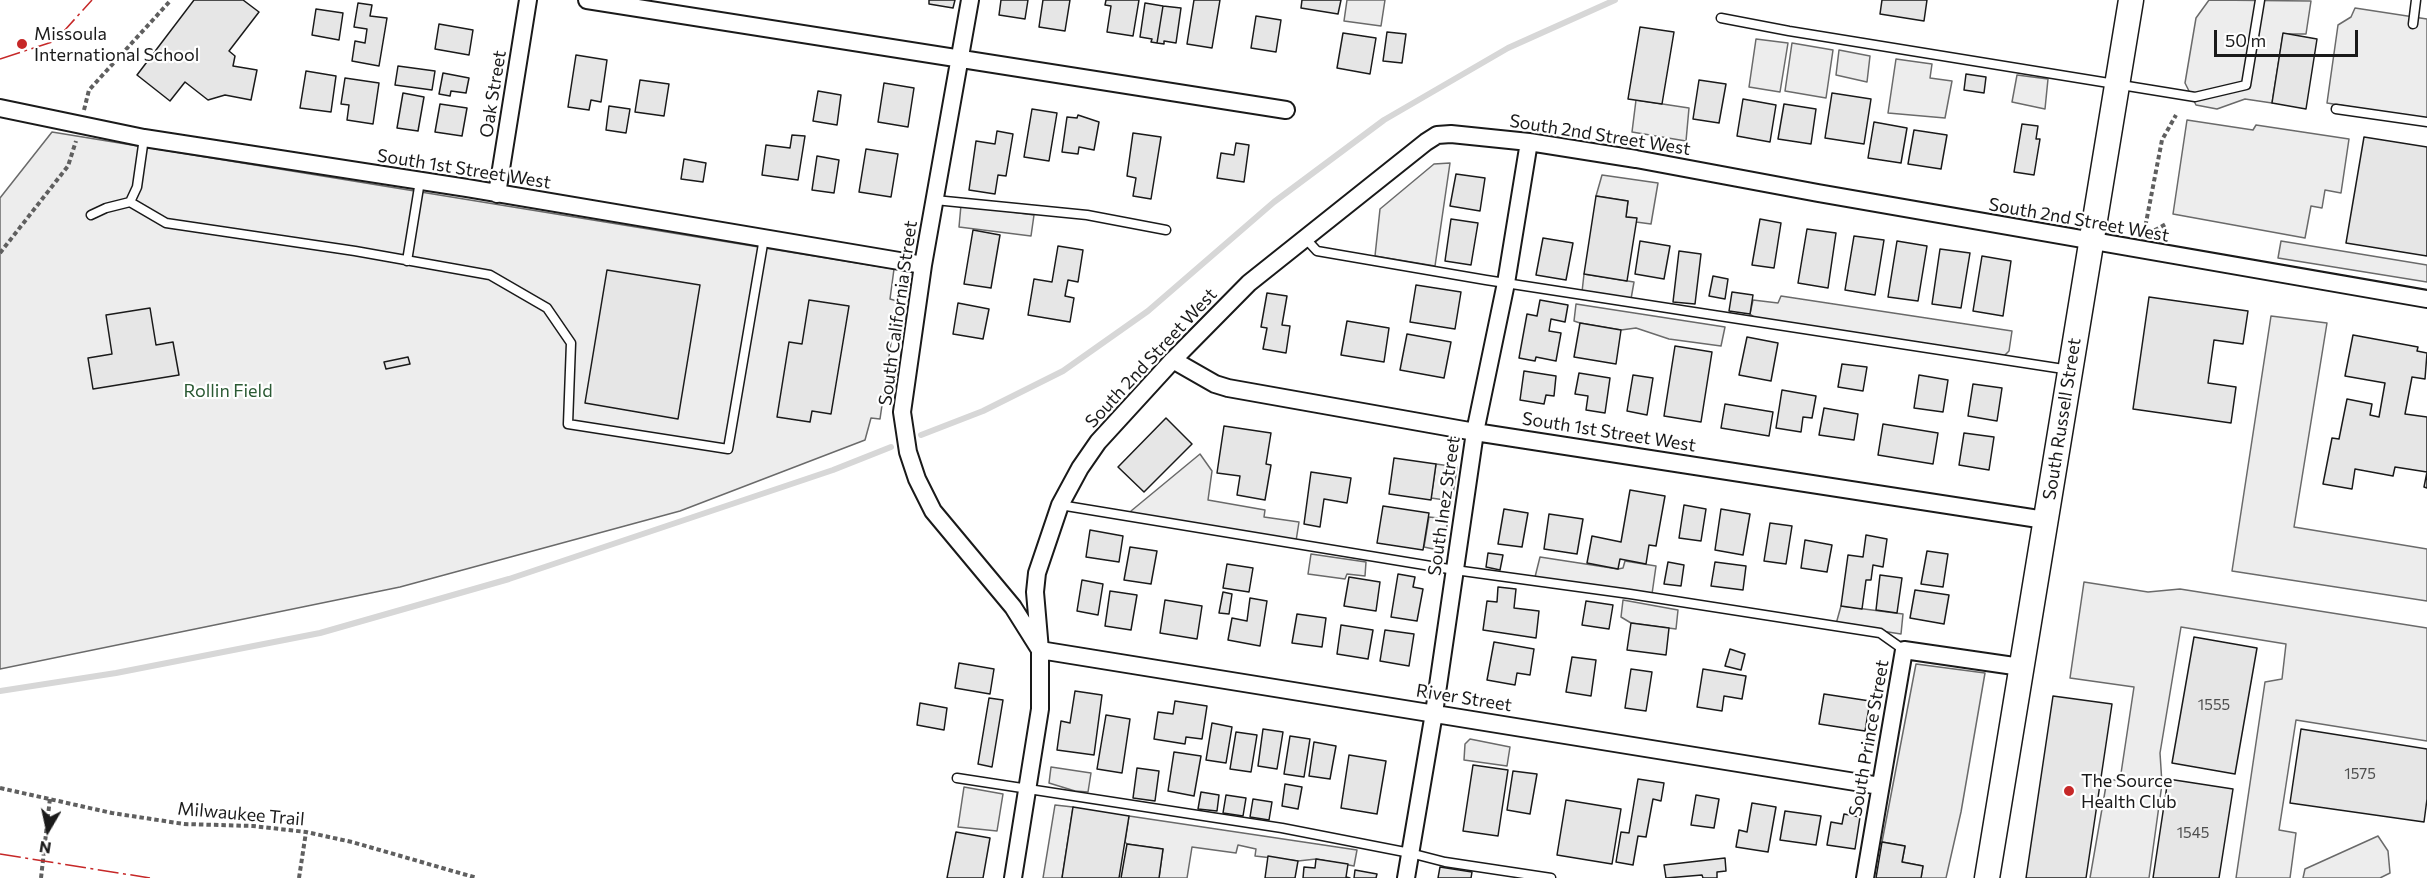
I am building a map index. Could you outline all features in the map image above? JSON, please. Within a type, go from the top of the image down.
[{"type":"main road","name":"South Russell Street","points":[[1973,878],[1993,837],[2131,0]]},
{"type":"main road","name":"South Russell Street","points":[[1993,837],[1999,862],[1999,878]]},
{"type":"main road","points":[[1987,878],[1993,837]]},
{"type":"street","name":"Oak Street","points":[[497,194],[528,0]]},
{"type":"street","points":[[586,0],[1286,110]]},
{"type":"street","name":"South California Street","points":[[970,0],[923,265],[902,412],[908,452],[917,479],[933,511],[1012,607],[1040,650]]},
{"type":"street","name":"South 1st Street West","points":[[0,108],[144,138],[420,181],[923,265]]},
{"type":"street","name":"South 2nd Street West","points":[[1040,650],[1035,592],[1037,573],[1060,505],[1080,468],[1098,442],[1173,360],[1249,284],[1437,135],[1451,134],[1529,142],[1636,159],[2091,242],[2427,299]]},
{"type":"street","name":"South Inez Street","points":[[1406,878],[1434,713],[1475,432],[1506,283],[1529,142]]},
{"type":"street","name":"South 1st Street West","points":[[1173,360],[1215,384],[1228,388],[1475,432],[2046,520]]},
{"type":"street","points":[[1013,878],[1040,709],[1040,650]]},
{"type":"street","name":"River Street","points":[[1040,650],[1880,786]]},
{"type":"street","name":"South Prince Street","points":[[1865,878],[1904,650],[2021,667]]},
{"type":"lane","points":[[1721,18],[2194,97],[2246,85],[2260,0]]},
{"type":"lane","points":[[2413,24],[2416,0]]},
{"type":"lane","points":[[2336,108],[2427,122]]},
{"type":"lane","points":[[91,215],[130,202],[137,187],[144,138]]},
{"type":"lane","points":[[407,261],[420,181]]},
{"type":"lane","points":[[935,200],[1087,215],[1166,230]]},
{"type":"lane","points":[[130,202],[166,223],[490,275],[547,308],[571,343],[568,424],[728,449],[764,238]]},
{"type":"lane","points":[[1305,238],[1317,251],[1506,283],[2070,370]]},
{"type":"lane","points":[[1060,505],[1455,570],[1630,594],[1880,633],[1904,650]]},
{"type":"lane","points":[[957,778],[1282,828],[1445,862],[1551,878]]},
{"type":"path","points":[[86,104],[89,90],[171,0]]},
{"type":"path","points":[[2166,224],[2144,236],[2162,140],[2176,115]]},
{"type":"path","points":[[0,254],[53,188],[68,166],[72,155]]},
{"type":"path","name":"Milwaukee Trail","points":[[0,788],[112,813],[174,822],[253,826],[306,832],[380,850],[477,878]]},
{"type":"path","points":[[41,878],[50,798]]},
{"type":"path","points":[[299,878],[306,832]]},
{"type":"shaded area","points":[[1347,0],[1385,0],[1381,26],[1344,21]]},
{"type":"shaded area","points":[[2209,0],[2311,1],[2306,34],[2283,34],[2272,103],[2245,99],[2217,109],[2196,105],[2185,83],[2196,18]]},
{"type":"shaded area","points":[[2355,8],[2427,19],[2427,119],[2327,103],[2338,25],[2351,17]]},
{"type":"shaded area","points":[[1756,39],[1788,43],[1780,92],[1749,87]]},
{"type":"shaded area","points":[[1792,43],[1833,50],[1826,98],[1785,91]]},
{"type":"shaded area","points":[[1839,50],[1870,56],[1867,82],[1836,75]]},
{"type":"shaded area","points":[[1896,59],[1932,64],[1930,78],[1952,81],[1945,118],[1888,113]]},
{"type":"shaded area","points":[[2017,75],[2048,79],[2045,109],[2012,102]]},
{"type":"shaded area","points":[[1636,100],[1689,108],[1686,141],[1632,132]]},
{"type":"shaded area","points":[[2187,120],[2253,130],[2256,125],[2349,139],[2341,193],[2325,190],[2322,208],[2311,206],[2305,238],[2173,214]]},
{"type":"shaded area","name":"Rollin Field","points":[[52,132],[894,269],[890,299],[897,301],[880,419],[871,418],[865,440],[680,511],[400,587],[0,669],[0,198]]},
{"type":"shaded area","points":[[1450,163],[1435,266],[1375,256],[1380,209],[1434,164]]},
{"type":"shaded area","points":[[1602,175],[1658,183],[1651,224],[1636,222],[1636,218],[1626,217],[1628,201],[1596,196]]},
{"type":"shaded area","points":[[961,205],[1034,215],[1031,236],[959,227]]},
{"type":"shaded area","points":[[2281,241],[2427,265],[2427,282],[2278,258]]},
{"type":"shaded area","points":[[1584,274],[1634,282],[1631,299],[1582,292]]},
{"type":"shaded area","points":[[1781,296],[2012,331],[2009,351],[2004,356],[1757,319],[1750,314],[1753,300],[1778,303]]},
{"type":"shaded area","points":[[1576,304],[1725,327],[1721,346],[1669,339],[1636,328],[1621,330],[1580,323],[1574,321]]},
{"type":"shaded area","points":[[2271,316],[2327,323],[2294,527],[2427,549],[2427,601],[2232,571]]},
{"type":"shaded area","points":[[1200,454],[1212,471],[1208,500],[1265,510],[1264,517],[1299,522],[1296,541],[1129,516],[1131,511]]},
{"type":"shaded area","points":[[1436,464],[1457,467],[1452,501],[1431,498]]},
{"type":"shaded area","points":[[1429,517],[1448,519],[1443,551],[1424,547]]},
{"type":"shaded area","points":[[1311,554],[1366,562],[1365,576],[1347,574],[1345,579],[1308,574]]},
{"type":"shaded area","points":[[1540,557],[1618,569],[1623,568],[1625,561],[1656,566],[1652,594],[1535,577]]},
{"type":"shaded area","points":[[2084,582],[2148,592],[2180,589],[2427,628],[2427,741],[2296,720],[2279,830],[2296,833],[2290,878],[2236,878],[2265,682],[2282,679],[2286,644],[2181,627],[2160,753],[2162,784],[2149,878],[2090,878],[2107,780],[2120,780],[2134,687],[2070,678]]},
{"type":"shaded area","points":[[1623,600],[1678,610],[1676,629],[1631,623],[1621,617]]},
{"type":"shaded area","points":[[1841,606],[1903,614],[1901,634],[1836,624]]},
{"type":"shaded area","points":[[1916,664],[1985,673],[1961,812],[1946,878],[1921,878],[1923,866],[1902,862],[1905,846],[1882,842]]},
{"type":"shaded area","points":[[1470,739],[1510,747],[1507,766],[1464,760],[1465,744]]},
{"type":"shaded area","points":[[1051,767],[1091,773],[1088,792],[1075,791],[1049,783]]},
{"type":"shaded area","points":[[964,787],[1003,794],[997,831],[958,827]]},
{"type":"shaded area","points":[[1055,805],[1073,807],[1062,878],[1043,878]]},
{"type":"shaded area","points":[[1129,816],[1357,850],[1354,866],[1316,859],[1298,861],[1255,856],[1256,849],[1238,845],[1236,853],[1192,847],[1187,878],[1159,878],[1163,849],[1127,844],[1125,842]]},
{"type":"shaded area","points":[[2378,836],[2388,851],[2390,873],[2380,878],[2303,878],[2305,869]]},
{"type":"building","points":[[194,0],[243,0],[259,12],[229,51],[235,56],[233,66],[257,70],[251,100],[225,95],[208,100],[185,82],[170,101],[137,75]]},
{"type":"building","points":[[929,0],[955,0],[953,8],[929,4]]},
{"type":"building","points":[[1001,0],[1028,0],[1025,19],[999,15]]},
{"type":"building","points":[[1043,0],[1070,0],[1065,31],[1039,27]]},
{"type":"building","points":[[1106,0],[1139,0],[1133,36],[1107,32],[1111,6],[1105,5]]},
{"type":"building","points":[[1194,0],[1220,0],[1212,48],[1187,44]]},
{"type":"building","points":[[1302,0],[1341,0],[1338,14],[1301,8]]},
{"type":"building","points":[[1882,0],[1927,0],[1924,21],[1880,14]]},
{"type":"building","points":[[358,3],[372,5],[370,16],[387,18],[379,66],[352,61],[355,41],[365,43],[367,29],[354,27]]},
{"type":"building","points":[[1145,3],[1163,6],[1157,43],[1151,42],[1152,39],[1140,37]]},
{"type":"building","points":[[1163,6],[1181,8],[1176,43],[1164,41],[1164,44],[1157,43]]},
{"type":"building","points":[[316,9],[343,13],[339,40],[312,35]]},
{"type":"building","points":[[1256,16],[1281,20],[1276,52],[1251,48]]},
{"type":"building","points":[[439,24],[473,30],[469,55],[435,49]]},
{"type":"building","points":[[1640,27],[1674,32],[1662,104],[1628,99]]},
{"type":"building","points":[[1387,32],[1406,34],[1402,63],[1383,61]]},
{"type":"building","points":[[1343,33],[1376,38],[1370,74],[1337,68]]},
{"type":"building","points":[[2283,33],[2317,39],[2306,109],[2272,103]]},
{"type":"building","points":[[576,55],[607,60],[601,102],[591,100],[589,110],[568,107]]},
{"type":"building","points":[[398,66],[435,71],[432,90],[395,85]]},
{"type":"building","points":[[306,71],[336,76],[331,112],[300,108]]},
{"type":"building","points":[[443,73],[469,78],[466,93],[451,91],[450,96],[439,94]]},
{"type":"building","points":[[1966,74],[1986,77],[1984,93],[1964,90]]},
{"type":"building","points":[[345,78],[379,83],[373,124],[347,120],[349,105],[341,104]]},
{"type":"building","points":[[640,80],[669,84],[664,116],[635,112]]},
{"type":"building","points":[[1699,80],[1726,84],[1719,123],[1693,119]]},
{"type":"building","points":[[884,83],[914,88],[908,127],[878,122]]},
{"type":"building","points":[[818,91],[841,95],[837,125],[813,121]]},
{"type":"building","points":[[403,93],[424,97],[418,131],[397,128]]},
{"type":"building","points":[[1832,93],[1871,99],[1864,144],[1825,138]]},
{"type":"building","points":[[1743,99],[1776,105],[1770,142],[1737,136]]},
{"type":"building","points":[[440,104],[467,108],[462,136],[435,132]]},
{"type":"building","points":[[1784,104],[1816,109],[1811,144],[1778,139]]},
{"type":"building","points":[[609,106],[630,109],[626,133],[606,130]]},
{"type":"building","points":[[1032,109],[1057,113],[1049,161],[1024,157]]},
{"type":"building","points":[[1078,115],[1099,122],[1094,150],[1079,147],[1078,154],[1062,152],[1067,117],[1077,118]]},
{"type":"building","points":[[1874,122],[1907,128],[1901,163],[1868,158]]},
{"type":"building","points":[[2022,124],[2038,126],[2036,139],[2040,139],[2034,175],[2014,172]]},
{"type":"building","points":[[1914,130],[1947,135],[1941,169],[1908,164]]},
{"type":"building","points":[[997,131],[1013,134],[1006,176],[998,175],[995,194],[969,190],[976,141],[995,144]]},
{"type":"building","points":[[1133,133],[1161,137],[1151,199],[1133,196],[1136,178],[1127,176]]},
{"type":"building","points":[[792,135],[805,136],[798,180],[762,175],[766,145],[790,148]]},
{"type":"building","points":[[2364,137],[2427,147],[2427,256],[2346,243]]},
{"type":"building","points":[[1236,143],[1249,145],[1244,182],[1217,178],[1221,153],[1234,155]]},
{"type":"building","points":[[866,149],[898,154],[891,197],[859,192]]},
{"type":"building","points":[[817,156],[839,160],[834,193],[812,190]]},
{"type":"building","points":[[684,159],[706,163],[703,182],[681,179]]},
{"type":"building","points":[[1456,174],[1485,178],[1480,211],[1450,206]]},
{"type":"building","points":[[1596,196],[1628,201],[1626,217],[1637,218],[1627,281],[1584,274]]},
{"type":"building","points":[[1451,219],[1478,223],[1471,265],[1445,261]]},
{"type":"building","points":[[1760,219],[1781,223],[1774,268],[1752,265]]},
{"type":"building","points":[[1807,229],[1836,233],[1828,288],[1798,283]]},
{"type":"building","points":[[973,230],[1000,235],[991,288],[964,284]]},
{"type":"building","points":[[1854,236],[1884,240],[1875,295],[1845,290]]},
{"type":"building","points":[[1543,238],[1573,243],[1566,280],[1536,275]]},
{"type":"building","points":[[1640,241],[1670,246],[1664,279],[1635,274]]},
{"type":"building","points":[[1897,241],[1927,246],[1918,301],[1888,297]]},
{"type":"building","points":[[1058,246],[1083,250],[1078,282],[1068,280],[1065,296],[1074,298],[1070,322],[1028,315],[1034,279],[1052,282]]},
{"type":"building","points":[[1940,249],[1970,253],[1961,308],[1932,304]]},
{"type":"building","points":[[1679,251],[1701,254],[1695,304],[1673,302]]},
{"type":"building","points":[[1982,256],[2011,261],[2003,316],[1973,311]]},
{"type":"building","points":[[607,270],[700,285],[678,419],[585,403]]},
{"type":"building","points":[[1713,276],[1728,279],[1725,299],[1709,296]]},
{"type":"building","points":[[1416,285],[1461,292],[1455,329],[1410,322]]},
{"type":"building","points":[[1732,292],[1753,295],[1750,314],[1729,311]]},
{"type":"building","points":[[1267,293],[1287,296],[1282,325],[1290,326],[1286,353],[1263,349],[1267,328],[1261,327]]},
{"type":"building","points":[[2149,297],[2248,311],[2243,344],[2214,340],[2208,383],[2236,387],[2231,423],[2133,409]]},
{"type":"building","points":[[809,300],[849,306],[831,414],[812,411],[810,422],[777,417],[789,342],[802,344]]},
{"type":"building","points":[[1540,300],[1568,305],[1565,322],[1551,319],[1549,331],[1561,333],[1556,361],[1536,357],[1535,361],[1519,358],[1527,314],[1537,316]]},
{"type":"building","points":[[958,303],[989,309],[983,339],[953,334]]},
{"type":"building","points":[[150,308],[156,345],[173,342],[179,375],[93,389],[88,358],[112,354],[106,315]]},
{"type":"building","points":[[1347,321],[1389,328],[1384,362],[1341,355]]},
{"type":"building","points":[[1580,323],[1621,330],[1616,364],[1574,357]]},
{"type":"building","points":[[1407,334],[1451,342],[1444,378],[1400,370]]},
{"type":"building","points":[[2353,335],[2418,347],[2417,351],[2427,353],[2425,379],[2412,377],[2405,414],[2427,417],[2427,472],[2395,467],[2393,476],[2355,469],[2352,489],[2323,484],[2332,438],[2339,439],[2347,399],[2372,404],[2370,415],[2379,417],[2385,383],[2345,376]]},
{"type":"building","points":[[1747,337],[1778,343],[1771,381],[1739,375]]},
{"type":"building","points":[[1675,346],[1712,352],[1701,422],[1664,416]]},
{"type":"building","points":[[408,357],[410,364],[386,369],[384,362]]},
{"type":"building","points":[[1842,364],[1867,367],[1863,391],[1838,387]]},
{"type":"building","points":[[1524,371],[1556,376],[1554,396],[1546,395],[1544,404],[1520,400]]},
{"type":"building","points":[[1579,373],[1610,378],[1605,413],[1586,410],[1588,396],[1575,394]]},
{"type":"building","points":[[1633,375],[1653,378],[1647,415],[1627,411]]},
{"type":"building","points":[[1919,375],[1948,380],[1943,412],[1914,408]]},
{"type":"building","points":[[1973,384],[2002,388],[1997,421],[1968,416]]},
{"type":"building","points":[[1782,390],[1816,396],[1812,418],[1803,417],[1801,432],[1776,428]]},
{"type":"building","points":[[1725,404],[1773,412],[1769,436],[1721,428]]},
{"type":"building","points":[[1824,408],[1858,414],[1854,440],[1819,435]]},
{"type":"building","points":[[1166,418],[1192,444],[1144,492],[1118,467]]},
{"type":"building","points":[[1883,424],[1938,433],[1933,464],[1878,455]]},
{"type":"building","points":[[1224,426],[1271,433],[1266,464],[1271,465],[1265,500],[1237,495],[1240,476],[1217,473]]},
{"type":"building","points":[[1964,433],[1994,437],[1989,470],[1959,465]]},
{"type":"building","points":[[1394,458],[1436,464],[1431,500],[1389,494]]},
{"type":"building","points":[[1311,472],[1351,478],[1347,503],[1324,499],[1320,527],[1304,524]]},
{"type":"building","points":[[2427,472],[2427,488],[2424,487]]},
{"type":"building","points":[[1630,490],[1665,496],[1656,546],[1649,545],[1646,564],[1620,559],[1618,569],[1587,563],[1592,536],[1621,542]]},
{"type":"building","points":[[1684,505],[1706,509],[1701,541],[1679,538]]},
{"type":"building","points":[[1383,506],[1429,513],[1423,550],[1377,543]]},
{"type":"building","points":[[1504,509],[1528,513],[1522,547],[1498,544]]},
{"type":"building","points":[[1721,509],[1750,514],[1743,555],[1715,550]]},
{"type":"building","points":[[1549,514],[1583,519],[1577,554],[1544,549]]},
{"type":"building","points":[[1770,523],[1792,526],[1786,564],[1764,561]]},
{"type":"building","points":[[1090,530],[1123,536],[1119,562],[1086,557]]},
{"type":"building","points":[[1866,535],[1887,539],[1883,567],[1873,565],[1871,580],[1866,580],[1862,609],[1841,606],[1848,555],[1863,557]]},
{"type":"building","points":[[1805,540],[1832,545],[1827,572],[1801,568]]},
{"type":"building","points":[[1130,547],[1157,551],[1151,584],[1124,580]]},
{"type":"building","points":[[1927,551],[1948,554],[1943,587],[1921,584]]},
{"type":"building","points":[[1488,553],[1503,555],[1500,570],[1486,567]]},
{"type":"building","points":[[1668,562],[1684,565],[1681,586],[1664,584]]},
{"type":"building","points":[[1715,562],[1746,566],[1743,590],[1711,586]]},
{"type":"building","points":[[1227,564],[1253,568],[1249,592],[1223,588]]},
{"type":"building","points":[[1398,574],[1415,577],[1413,587],[1423,589],[1417,621],[1391,617]]},
{"type":"building","points":[[1880,575],[1902,578],[1897,613],[1876,610]]},
{"type":"building","points":[[1349,577],[1380,582],[1376,611],[1344,606]]},
{"type":"building","points":[[1082,580],[1103,584],[1098,615],[1077,611]]},
{"type":"building","points":[[1498,587],[1516,589],[1514,608],[1539,611],[1536,638],[1483,630],[1487,601],[1497,602]]},
{"type":"building","points":[[1915,590],[1949,595],[1944,624],[1910,618]]},
{"type":"building","points":[[1110,591],[1137,595],[1131,630],[1105,626]]},
{"type":"building","points":[[1223,592],[1232,594],[1229,614],[1219,613]]},
{"type":"building","points":[[1250,598],[1267,601],[1260,646],[1228,640],[1232,618],[1247,621]]},
{"type":"building","points":[[1165,600],[1202,606],[1197,639],[1160,633]]},
{"type":"building","points":[[1586,601],[1613,605],[1609,629],[1582,625]]},
{"type":"building","points":[[1297,614],[1326,618],[1322,647],[1292,643]]},
{"type":"building","points":[[1631,623],[1669,628],[1666,655],[1627,650]]},
{"type":"building","points":[[1341,625],[1373,630],[1368,659],[1337,654]]},
{"type":"building","points":[[1385,630],[1414,634],[1409,666],[1380,661]]},
{"type":"building","points":[[2194,637],[2257,648],[2235,774],[2172,763]]},
{"type":"building","points":[[1494,642],[1534,649],[1530,675],[1517,673],[1515,685],[1487,680]]},
{"type":"building","points":[[1730,649],[1745,654],[1741,670],[1725,666]]},
{"type":"building","points":[[1572,657],[1596,660],[1591,696],[1566,692]]},
{"type":"building","points":[[959,663],[994,669],[990,694],[955,688]]},
{"type":"building","points":[[1631,669],[1652,672],[1646,711],[1625,708]]},
{"type":"building","points":[[1703,669],[1746,676],[1742,699],[1724,696],[1722,711],[1697,707]]},
{"type":"building","points":[[1075,691],[1102,695],[1094,755],[1057,750],[1061,721],[1070,723]]},
{"type":"building","points":[[1824,694],[1870,701],[1865,731],[1819,724]]},
{"type":"building","name":"The Source Health Club","points":[[2053,696],[2112,704],[2086,878],[2026,878]]},
{"type":"building","points":[[989,698],[1003,700],[992,767],[978,764]]},
{"type":"building","points":[[1175,701],[1207,706],[1202,739],[1186,737],[1185,744],[1154,739],[1158,712],[1173,714]]},
{"type":"building","points":[[920,703],[947,708],[944,730],[917,725]]},
{"type":"building","points":[[1106,715],[1130,719],[1122,773],[1097,769]]},
{"type":"building","points":[[1212,723],[1232,727],[1226,763],[1206,760]]},
{"type":"building","points":[[1263,729],[1283,732],[1277,769],[1258,766]]},
{"type":"building","points":[[2301,729],[2427,749],[2427,799],[2424,822],[2290,803]]},
{"type":"building","points":[[1236,732],[1257,735],[1251,772],[1230,769]]},
{"type":"building","points":[[1290,736],[1310,739],[1304,777],[1284,774]]},
{"type":"building","points":[[1314,742],[1336,746],[1330,779],[1309,776]]},
{"type":"building","points":[[1174,752],[1201,756],[1194,796],[1168,791]]},
{"type":"building","points":[[1349,755],[1386,761],[1377,814],[1341,808]]},
{"type":"building","points":[[1473,765],[1508,770],[1498,836],[1463,831]]},
{"type":"building","points":[[1137,768],[1159,771],[1155,801],[1133,798]]},
{"type":"building","points":[[1513,771],[1537,774],[1530,814],[1507,810]]},
{"type":"building","points":[[1638,779],[1664,783],[1661,801],[1653,799],[1646,837],[1638,836],[1633,865],[1616,862],[1621,832],[1629,833]]},
{"type":"building","points":[[2168,779],[2233,789],[2219,878],[2153,878]]},
{"type":"building","points":[[1285,784],[1302,787],[1298,809],[1282,806]]},
{"type":"building","points":[[1201,792],[1219,795],[1217,811],[1198,809]]},
{"type":"building","points":[[1226,795],[1246,798],[1243,816],[1223,813]]},
{"type":"building","points":[[1696,795],[1719,799],[1714,828],[1691,825]]},
{"type":"building","points":[[1253,799],[1272,802],[1269,820],[1250,817]]},
{"type":"building","points":[[1566,800],[1621,809],[1612,864],[1557,855]]},
{"type":"building","points":[[1752,803],[1776,807],[1768,852],[1736,847],[1739,830],[1747,832]]},
{"type":"building","points":[[1073,807],[1129,816],[1119,878],[1062,878]]},
{"type":"building","points":[[1785,811],[1821,816],[1816,845],[1780,840]]},
{"type":"building","points":[[1844,814],[1860,817],[1855,849],[1827,845],[1831,822],[1842,824]]},
{"type":"building","points":[[956,832],[990,838],[983,878],[947,878]]},
{"type":"building","points":[[1882,842],[1905,846],[1902,862],[1923,866],[1921,878],[1876,878]]},
{"type":"building","points":[[1127,844],[1163,849],[1159,878],[1121,878]]},
{"type":"building","points":[[1268,856],[1298,861],[1295,878],[1265,878]]},
{"type":"building","points":[[1725,858],[1726,871],[1717,872],[1717,878],[1703,878],[1702,875],[1666,878],[1664,865]]},
{"type":"building","points":[[1316,859],[1348,864],[1346,877],[1350,878],[1303,878],[1304,867],[1315,868]]},
{"type":"building","points":[[1440,867],[1472,872],[1471,878],[1438,878]]},
{"type":"building","points":[[1355,870],[1377,874],[1376,878],[1354,878]]},
{"type":"waterway","points":[[921,435],[983,411],[1063,371],[1148,311],[1274,202],[1384,120],[1508,48],[1615,0]]},
{"type":"waterway","points":[[0,691],[116,673],[320,633],[509,579],[833,470],[891,447]]},
{"type":"power","points":[[0,59],[55,41],[92,0]]},
{"type":"power","points":[[0,854],[150,878]]},
{"type":"place","name":"Missoula International School","points":[[22,44]]},
{"type":"place","name":"The Source Health Club","points":[[2069,791]]}]
